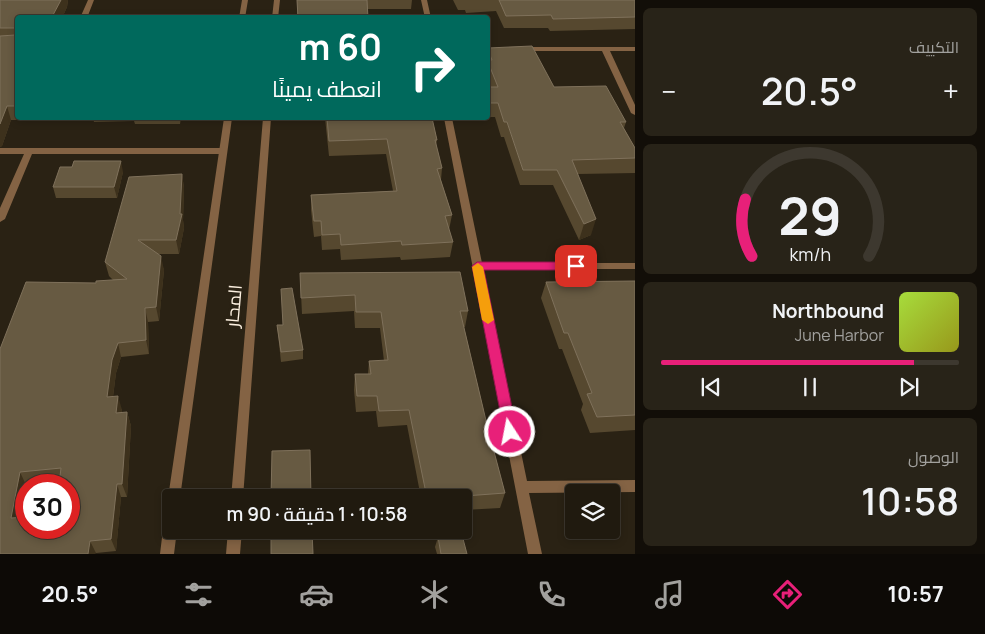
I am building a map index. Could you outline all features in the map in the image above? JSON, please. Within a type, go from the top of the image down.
[{"type":"street","points":[[84,15],[91,0]]},
{"type":"street","points":[[242,15],[245,0]]},
{"type":"street","points":[[275,15],[277,0]]},
{"type":"street","points":[[424,0],[427,15]]},
{"type":"street","points":[[517,49],[635,49]]},
{"type":"street","points":[[605,49],[635,113]]},
{"type":"street","points":[[175,489],[228,120]]},
{"type":"street","name":"المحار","points":[[239,489],[267,120]]},
{"type":"street","points":[[448,120],[535,554]]},
{"type":"street","points":[[0,151],[223,151]]},
{"type":"street","points":[[0,219],[29,151]]},
{"type":"street","points":[[477,266],[635,266]]},
{"type":"street","points":[[522,487],[635,486]]},
{"type":"street","points":[[167,554],[169,539]]},
{"type":"street","points":[[233,554],[234,539]]},
{"type":"building","points":[[0,0],[61,0],[53,15],[15,15],[15,29],[0,28]]},
{"type":"building","points":[[297,0],[367,0],[368,15],[298,15]]},
{"type":"building","points":[[499,0],[635,0],[635,17],[553,19],[551,15],[506,16]]},
{"type":"building","points":[[15,35],[15,106],[7,106],[0,124],[0,36]]},
{"type":"building","points":[[532,46],[554,87],[606,86],[626,122],[620,122],[635,148],[635,158],[572,160],[596,219],[584,224],[557,170],[523,170],[507,122],[504,122],[498,103],[490,103],[490,87],[498,87],[490,67],[490,60],[492,60],[490,48]]},
{"type":"building","points":[[327,120],[432,120],[442,168],[437,169],[452,215],[445,216],[453,242],[402,245],[401,241],[341,245],[340,234],[322,235],[321,221],[314,221],[311,195],[397,191],[387,139],[329,141]]},
{"type":"building","points":[[74,161],[121,161],[114,187],[53,187],[60,167],[72,167]]},
{"type":"building","points":[[182,174],[180,214],[182,214],[176,240],[138,240],[161,256],[156,307],[145,308],[146,340],[118,343],[112,360],[107,397],[118,396],[116,413],[127,412],[122,484],[117,484],[111,539],[90,541],[88,554],[0,554],[0,349],[26,282],[96,283],[96,281],[127,279],[105,262],[129,177]]},
{"type":"building","points":[[460,272],[468,311],[460,311],[505,493],[472,495],[472,489],[425,489],[409,410],[379,411],[377,396],[357,396],[355,374],[371,374],[369,361],[388,360],[381,312],[356,312],[355,295],[301,298],[300,273]]},
{"type":"building","points":[[635,281],[635,415],[597,417],[587,394],[592,393],[568,333],[564,333],[546,282]]},
{"type":"building","points":[[292,288],[303,350],[281,352],[277,325],[283,325],[281,289]]},
{"type":"building","points":[[310,450],[311,489],[271,489],[272,451]]},
{"type":"building","points":[[271,539],[312,539],[313,554],[271,554]]},
{"type":"building","points":[[438,539],[463,539],[467,554],[441,554]]},
{"type":"slow traffic","points":[[478,267],[488,320]]},
{"type":"route","points":[[510,432],[477,266],[576,266]]}]
